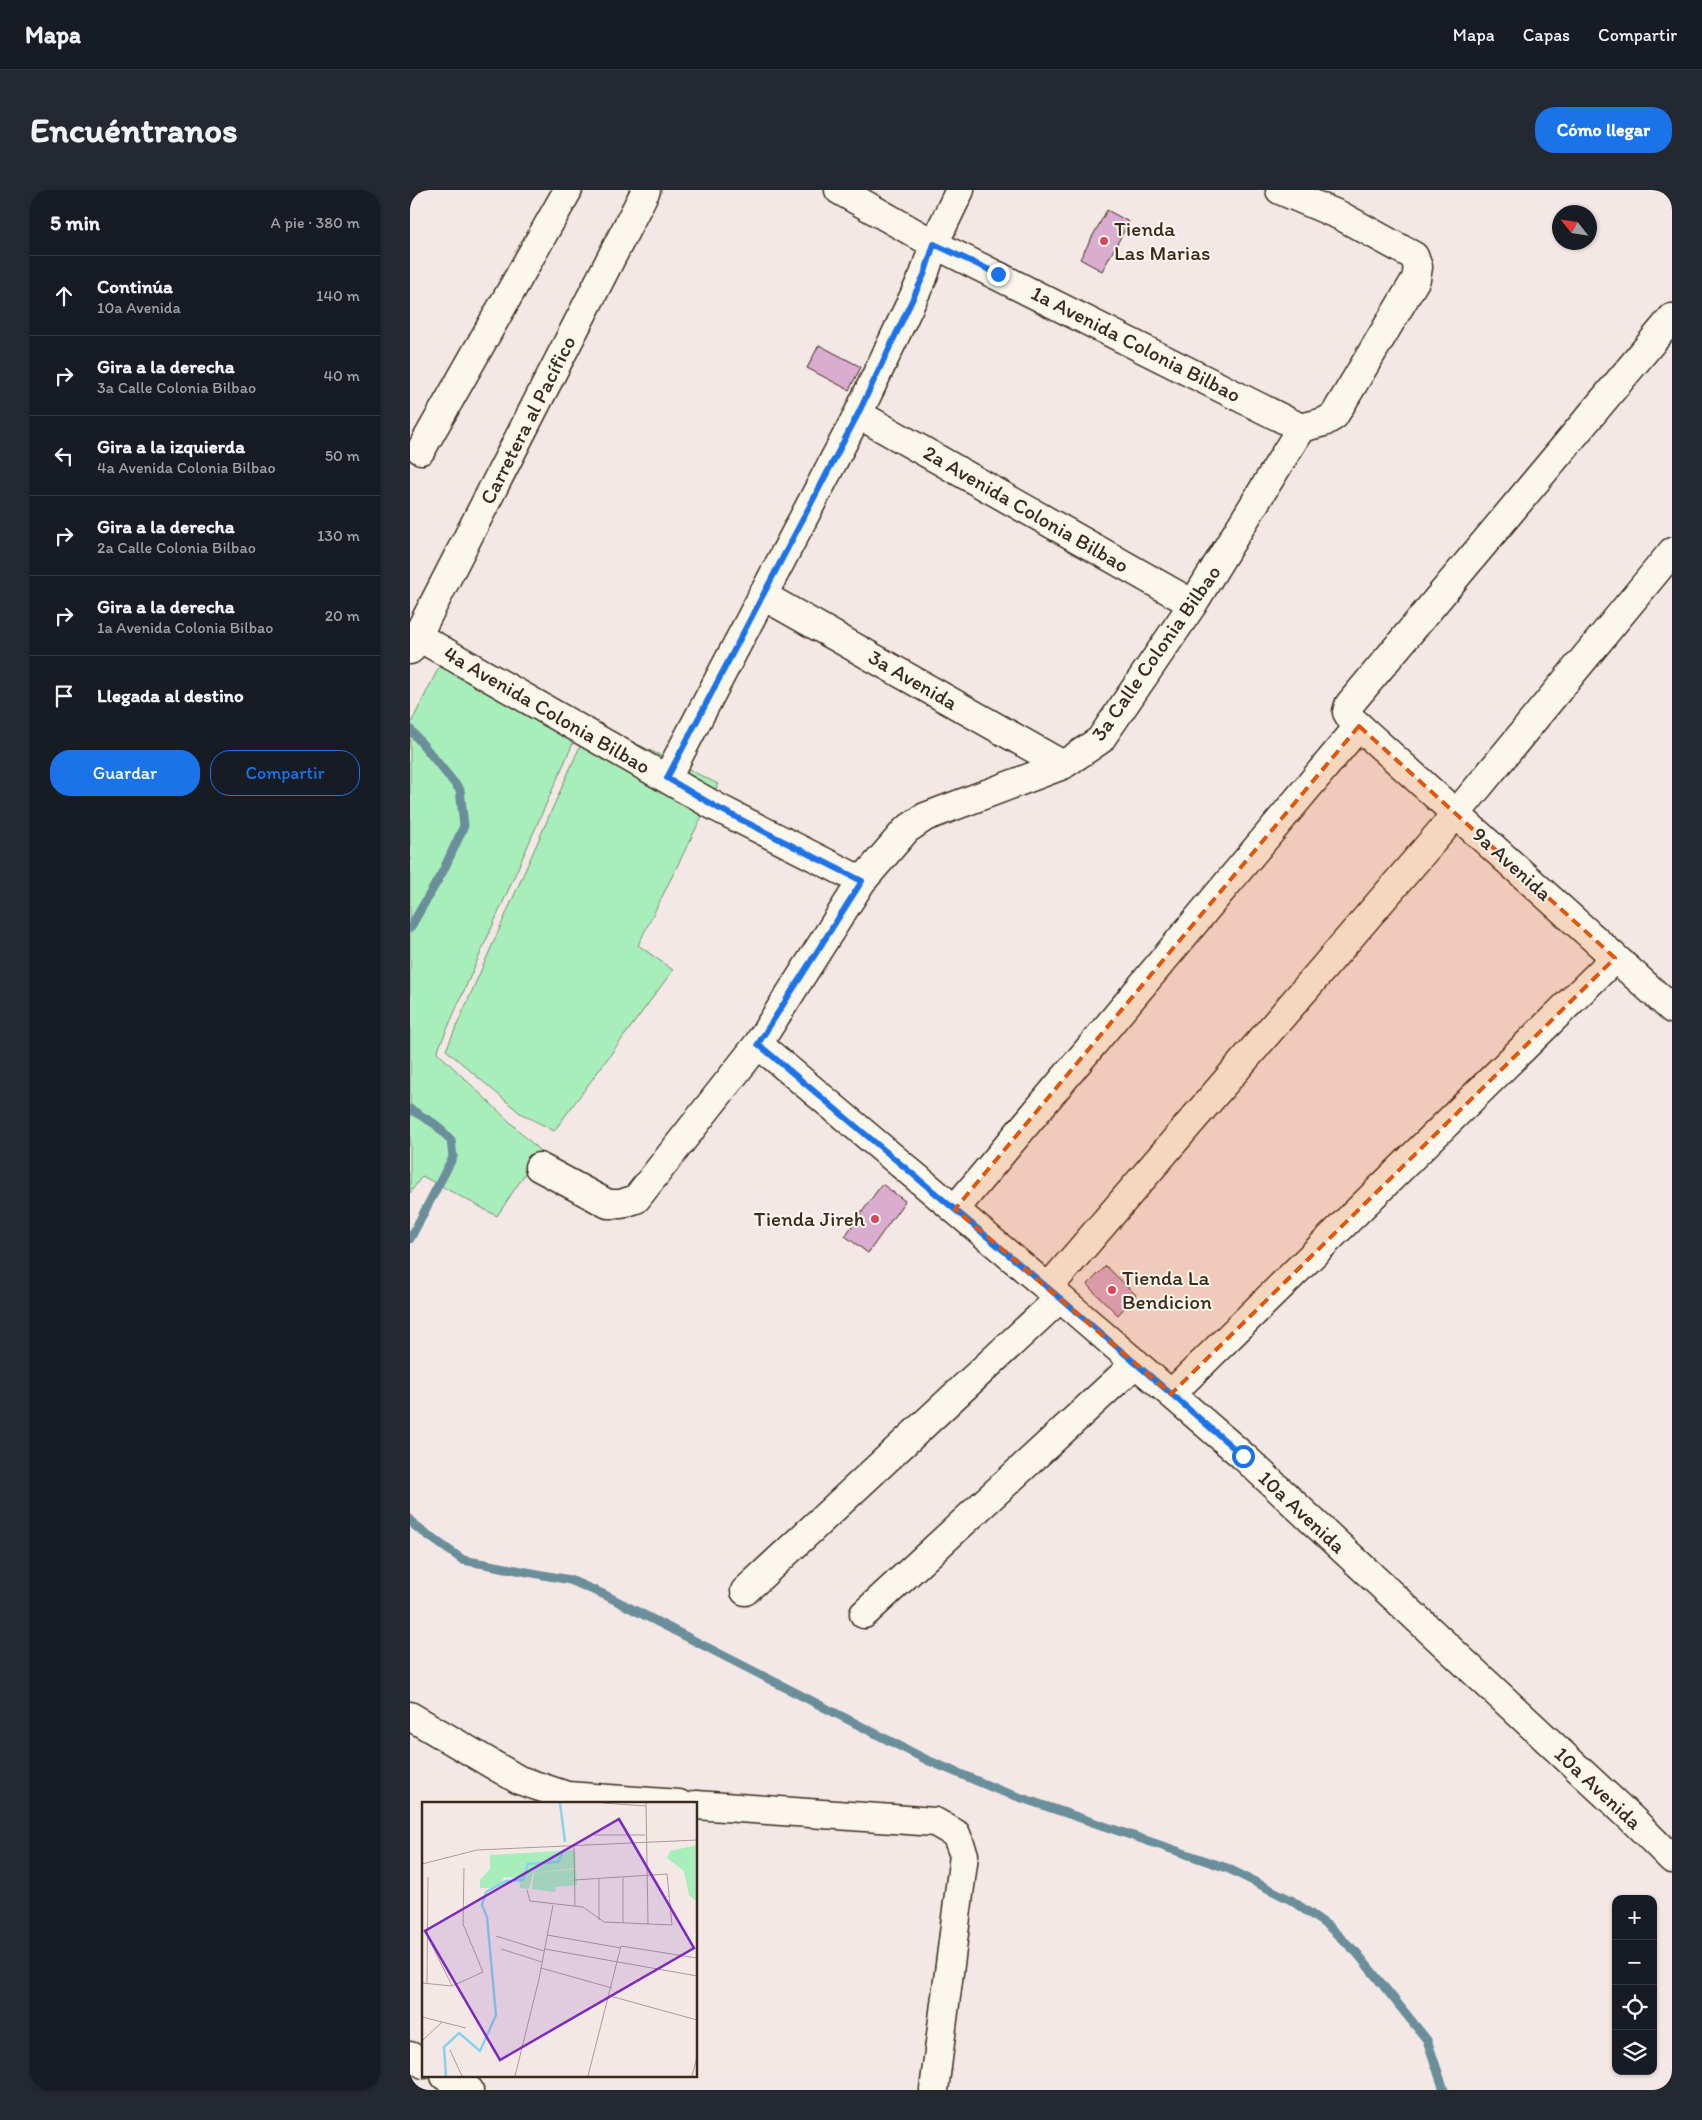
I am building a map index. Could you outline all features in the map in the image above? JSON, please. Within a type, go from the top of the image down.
[{"type":"main road","points":[[421,450],[568,190]]},
{"type":"main road","name":"Carretera al Pacífico","points":[[414,643],[646,190]]},
{"type":"main road","name":"1a Avenida Colonia Bilbao","points":[[839,190],[934,244],[1300,428]]},
{"type":"main road","points":[[667,778],[858,414],[924,275],[934,244],[960,190]]},
{"type":"main road","points":[[1280,190],[1341,216],[1414,256],[1418,268],[1416,279],[1334,416],[1324,422],[1300,428]]},
{"type":"main road","points":[[955,1208],[1355,723],[1348,712],[1348,706],[1672,318]]},
{"type":"main road","name":"2a Avenida Colonia Bilbao","points":[[858,414],[1193,604]]},
{"type":"main road","name":"3a Calle Colonia Bilbao","points":[[539,1167],[608,1204],[621,1204],[636,1199],[758,1044],[862,881],[906,830],[925,817],[1063,765],[1100,740],[1193,604],[1300,428]]},
{"type":"main road","points":[[745,1591],[1054,1293],[1456,814],[1672,552]]},
{"type":"main road","name":"3a Avenida","points":[[762,595],[1063,765]]},
{"type":"main road","name":"4a Avenida Colonia Bilbao","points":[[414,643],[667,778],[718,808],[862,881]]},
{"type":"main road","name":"9a Avenida","points":[[1355,723],[1672,1009]]},
{"type":"main road","points":[[1171,1394],[1616,958]]},
{"type":"main road","name":"10a Avenida","points":[[758,1044],[955,1208],[1243,1456],[1633,1820],[1672,1859]]},
{"type":"main road","points":[[864,1614],[1136,1363]]},
{"type":"main road","points":[[410,1716],[519,1780],[567,1796],[651,1802]]},
{"type":"main road","points":[[698,1805],[935,1822],[956,1834],[964,1855],[934,2090]]},
{"type":"main road","points":[[410,2056],[422,2063]]},
{"type":"main road","points":[[448,2078],[469,2090]]},
{"type":"highlighted area","points":[[1359,726],[1615,958],[1171,1394],[955,1209]]},
{"type":"green space","points":[[450,645],[584,718],[437,1052],[540,1151],[497,1216],[422,1176],[410,1193],[410,725]]},
{"type":"green space","points":[[591,721],[718,784],[638,945],[673,970],[554,1131],[520,1113],[446,1050]]},
{"type":"building","name":"Tienda Las Marias","points":[[1107,210],[1129,222],[1102,271],[1080,259]]},
{"type":"building","points":[[819,345],[861,367],[849,390],[807,368]]},
{"type":"building","name":"Tienda Jireh","points":[[882,1184],[905,1201],[868,1253],[845,1236]]},
{"type":"building","name":"Tienda La Bendicion","points":[[1106,1266],[1136,1295],[1118,1315],[1087,1285]]},
{"type":"waterway","points":[[410,729],[460,790],[464,826],[443,871],[410,928]]},
{"type":"waterway","points":[[410,1109],[435,1124],[451,1140],[453,1157],[410,1239]]},
{"type":"waterway","points":[[410,1519],[415,1526],[463,1560],[570,1580],[605,1595],[927,1760],[1001,1791],[1227,1868],[1291,1900],[1328,1926],[1357,1953],[1427,2040],[1444,2090]]},
{"type":"place","name":"Tienda Las Marias","points":[[1104,241]]},
{"type":"place","name":"Tienda Jireh","points":[[875,1219]]},
{"type":"place","name":"Tienda La Bendicion","points":[[1112,1290]]},
{"type":"route","points":[[998,274],[934,244],[924,275],[858,414],[667,778],[718,808],[862,881],[758,1044],[955,1208],[1243,1456]]}]
